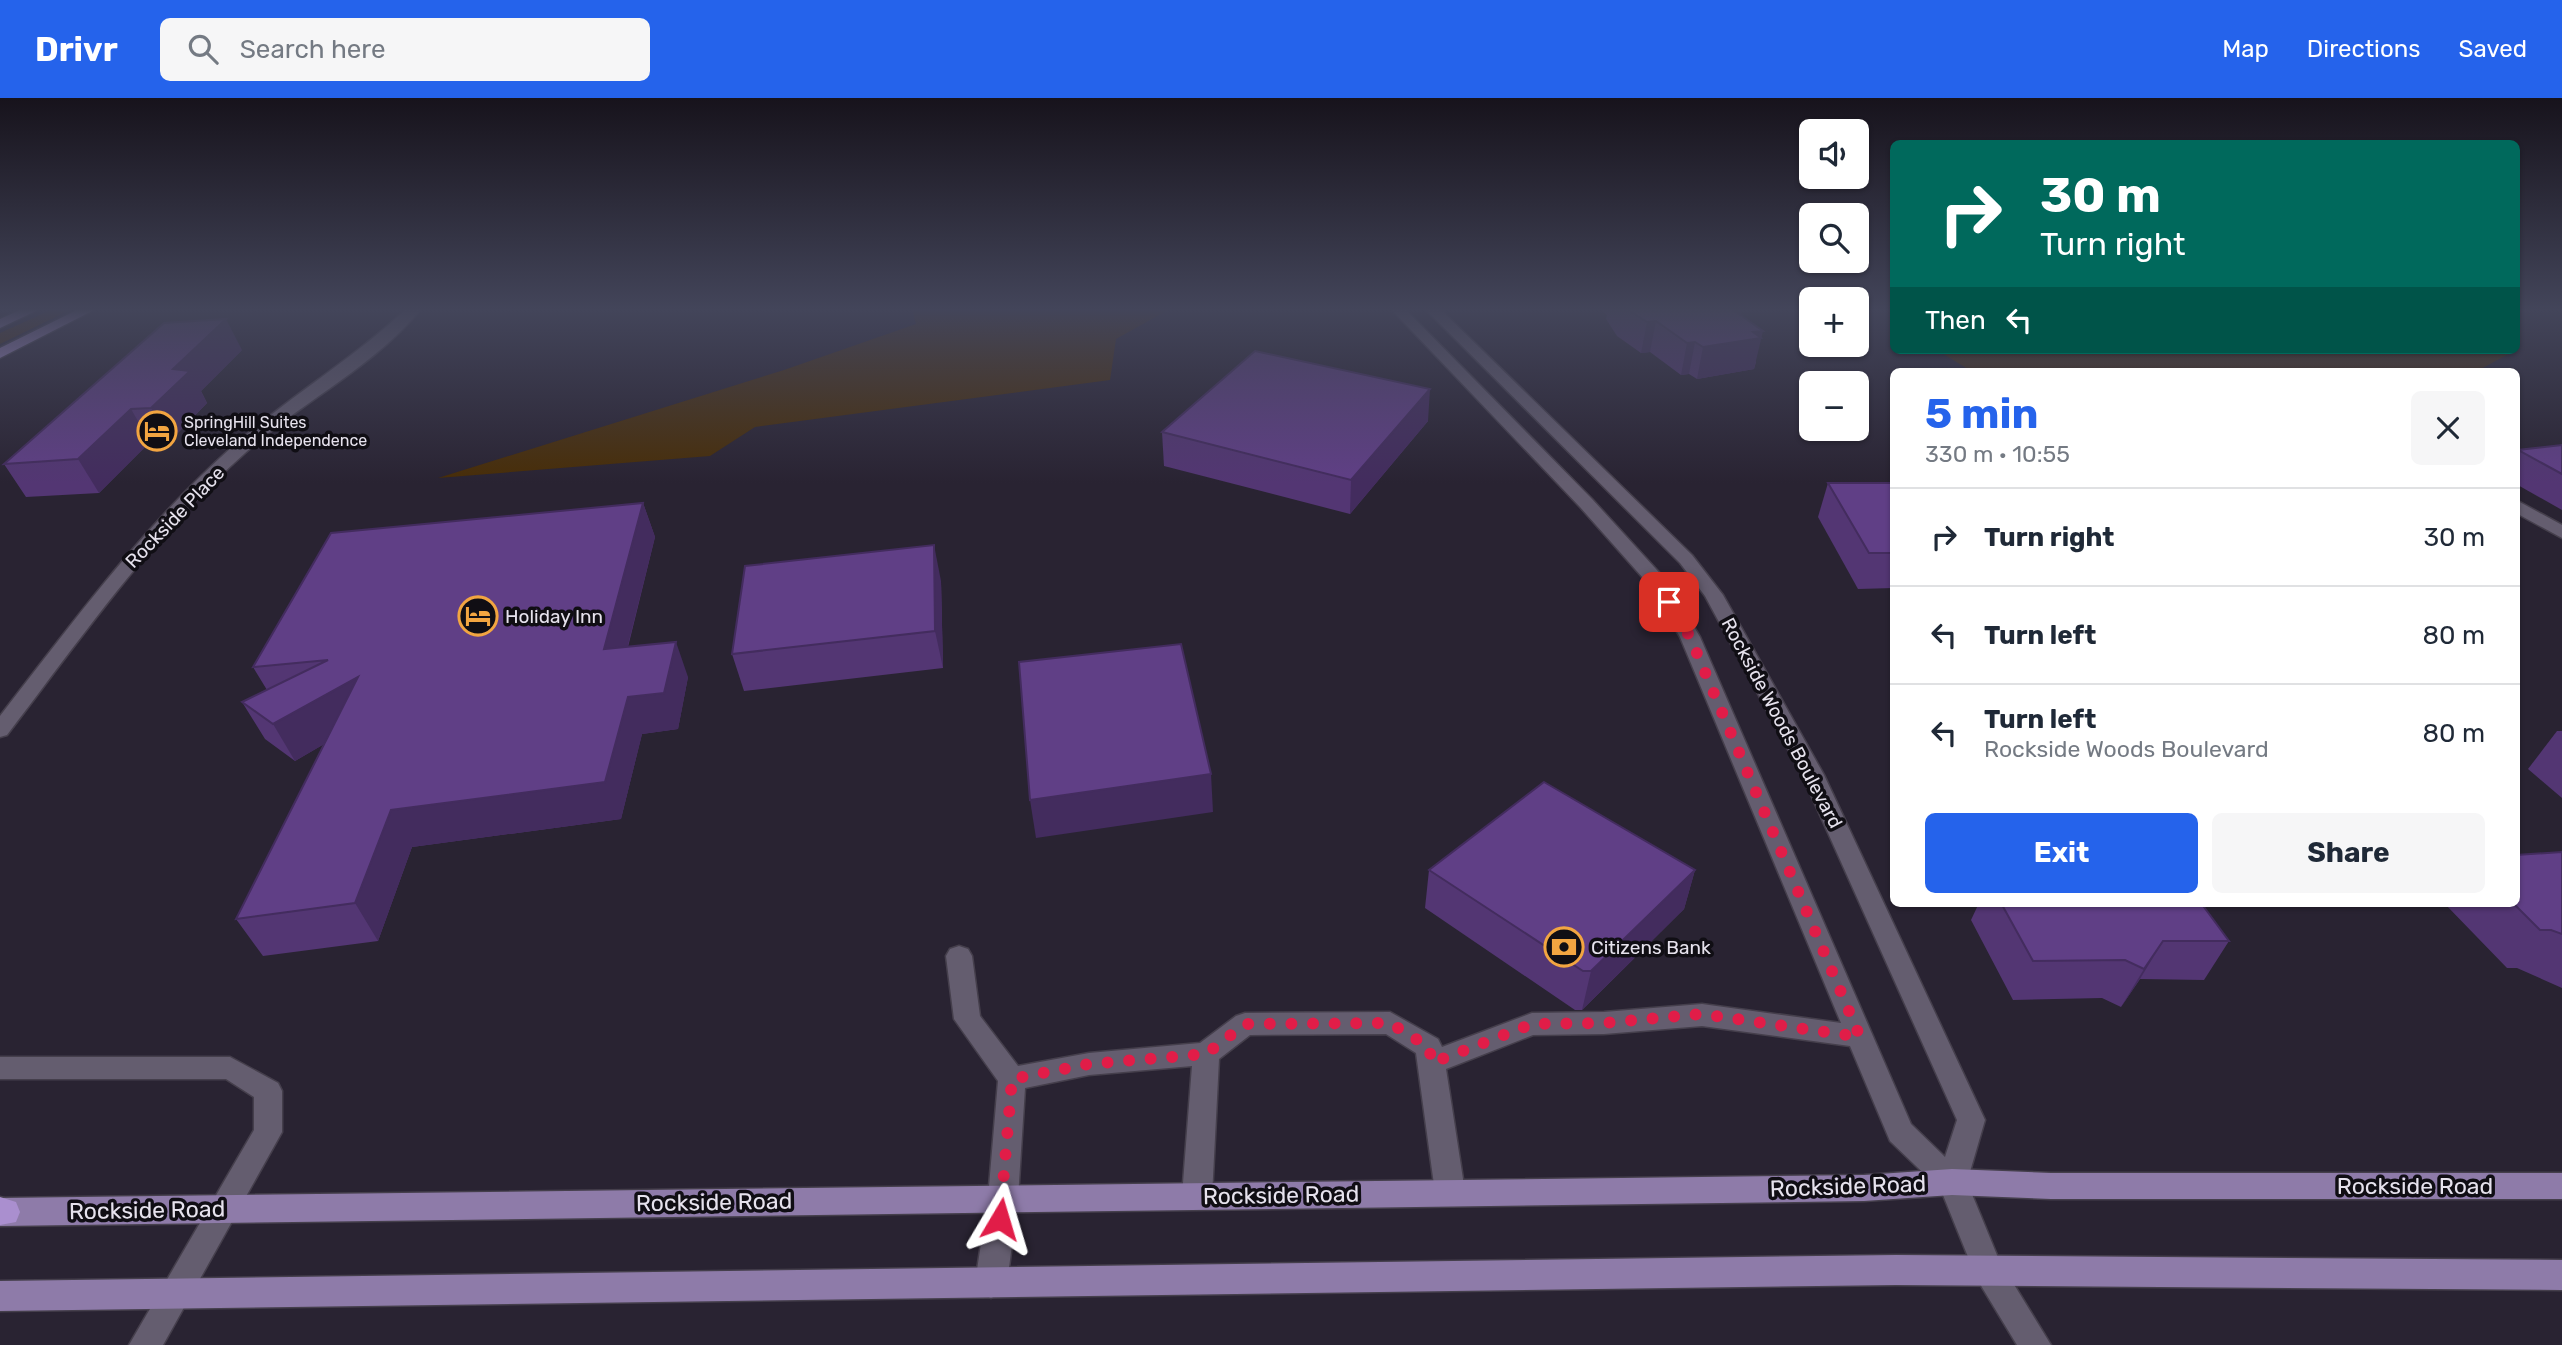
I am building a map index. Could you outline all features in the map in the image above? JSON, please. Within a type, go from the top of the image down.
[{"type":"main road","name":"Rockside Road","points":[[2,1212],[1864,1188],[1952,1182],[2050,1186],[2562,1186]]},
{"type":"main road","points":[[0,1296],[1988,1269],[2562,1275]]},
{"type":"street","name":"Rockside Place","points":[[0,730],[131,560],[238,450],[346,367]]},
{"type":"street","points":[[1454,367],[1586,503],[1659,584],[1690,637],[1900,1132],[1952,1182],[1988,1269],[2035,1345]]},
{"type":"street","name":"Rockside Woods Boulevard","points":[[1491,367],[1686,559],[1714,595],[1813,775],[1972,1120],[1952,1182]]},
{"type":"street","points":[[2520,507],[2562,533]]},
{"type":"street","points":[[959,956],[967,1019],[1012,1079],[1003,1198],[991,1283]]},
{"type":"street","points":[[1432,1063],[1532,1024],[1604,1023],[1702,1014],[1860,1037]]},
{"type":"street","points":[[1012,1079],[1089,1064],[1206,1054],[1245,1024],[1390,1023],[1429,1047],[1450,1192]]},
{"type":"street","points":[[1197,1196],[1206,1054]]},
{"type":"street","points":[[0,1068],[230,1068],[268,1091],[268,1132],[145,1345]]},
{"type":"shaded area","points":[[792,367],[1112,367],[1110,380],[755,427],[710,456],[438,478]]},
{"type":"shaded area","points":[[1965,367],[2484,367],[2483,368]]},
{"type":"building","points":[[114,367],[175,367],[173,369],[190,371],[151,408],[131,409],[78,459],[4,464]]},
{"type":"building","points":[[1236,367],[1330,367],[1430,389],[1351,480],[1162,432]]},
{"type":"building","points":[[2562,445],[2562,474],[2520,451]]},
{"type":"building","points":[[1828,483],[1890,483],[1890,553],[1869,553]]},
{"type":"building","points":[[643,503],[604,649],[676,642],[664,693],[628,697],[605,782],[391,810],[355,903],[236,919],[358,677],[273,724],[242,702],[328,660],[253,667],[331,533]]},
{"type":"building","points":[[934,545],[935,631],[732,654],[745,566]]},
{"type":"building","points":[[1181,644],[1211,774],[1030,800],[1019,662]]},
{"type":"building","name":"Citizens Bank","points":[[1544,782],[1695,870],[1591,971],[1583,971],[1429,870]]},
{"type":"building","points":[[2562,852],[2562,934],[2540,930],[2517,907],[2520,907],[2520,855]]},
{"type":"building","points":[[2003,907],[2204,907],[2229,941],[2163,941],[2144,969],[2125,960],[2033,961]]},
{"type":"place","name":"SpringHill Suites Cleveland Independence","points":[[157,431]]},
{"type":"place","name":"Holiday Inn","points":[[478,616]]},
{"type":"place","name":"Citizens Bank","points":[[1564,947]]},
{"type":"route","points":[[1000,1219],[1012,1079],[1089,1064],[1206,1054],[1245,1024],[1390,1023],[1429,1047],[1432,1063],[1532,1024],[1604,1023],[1702,1014],[1860,1037],[1690,637],[1669,602]]}]
